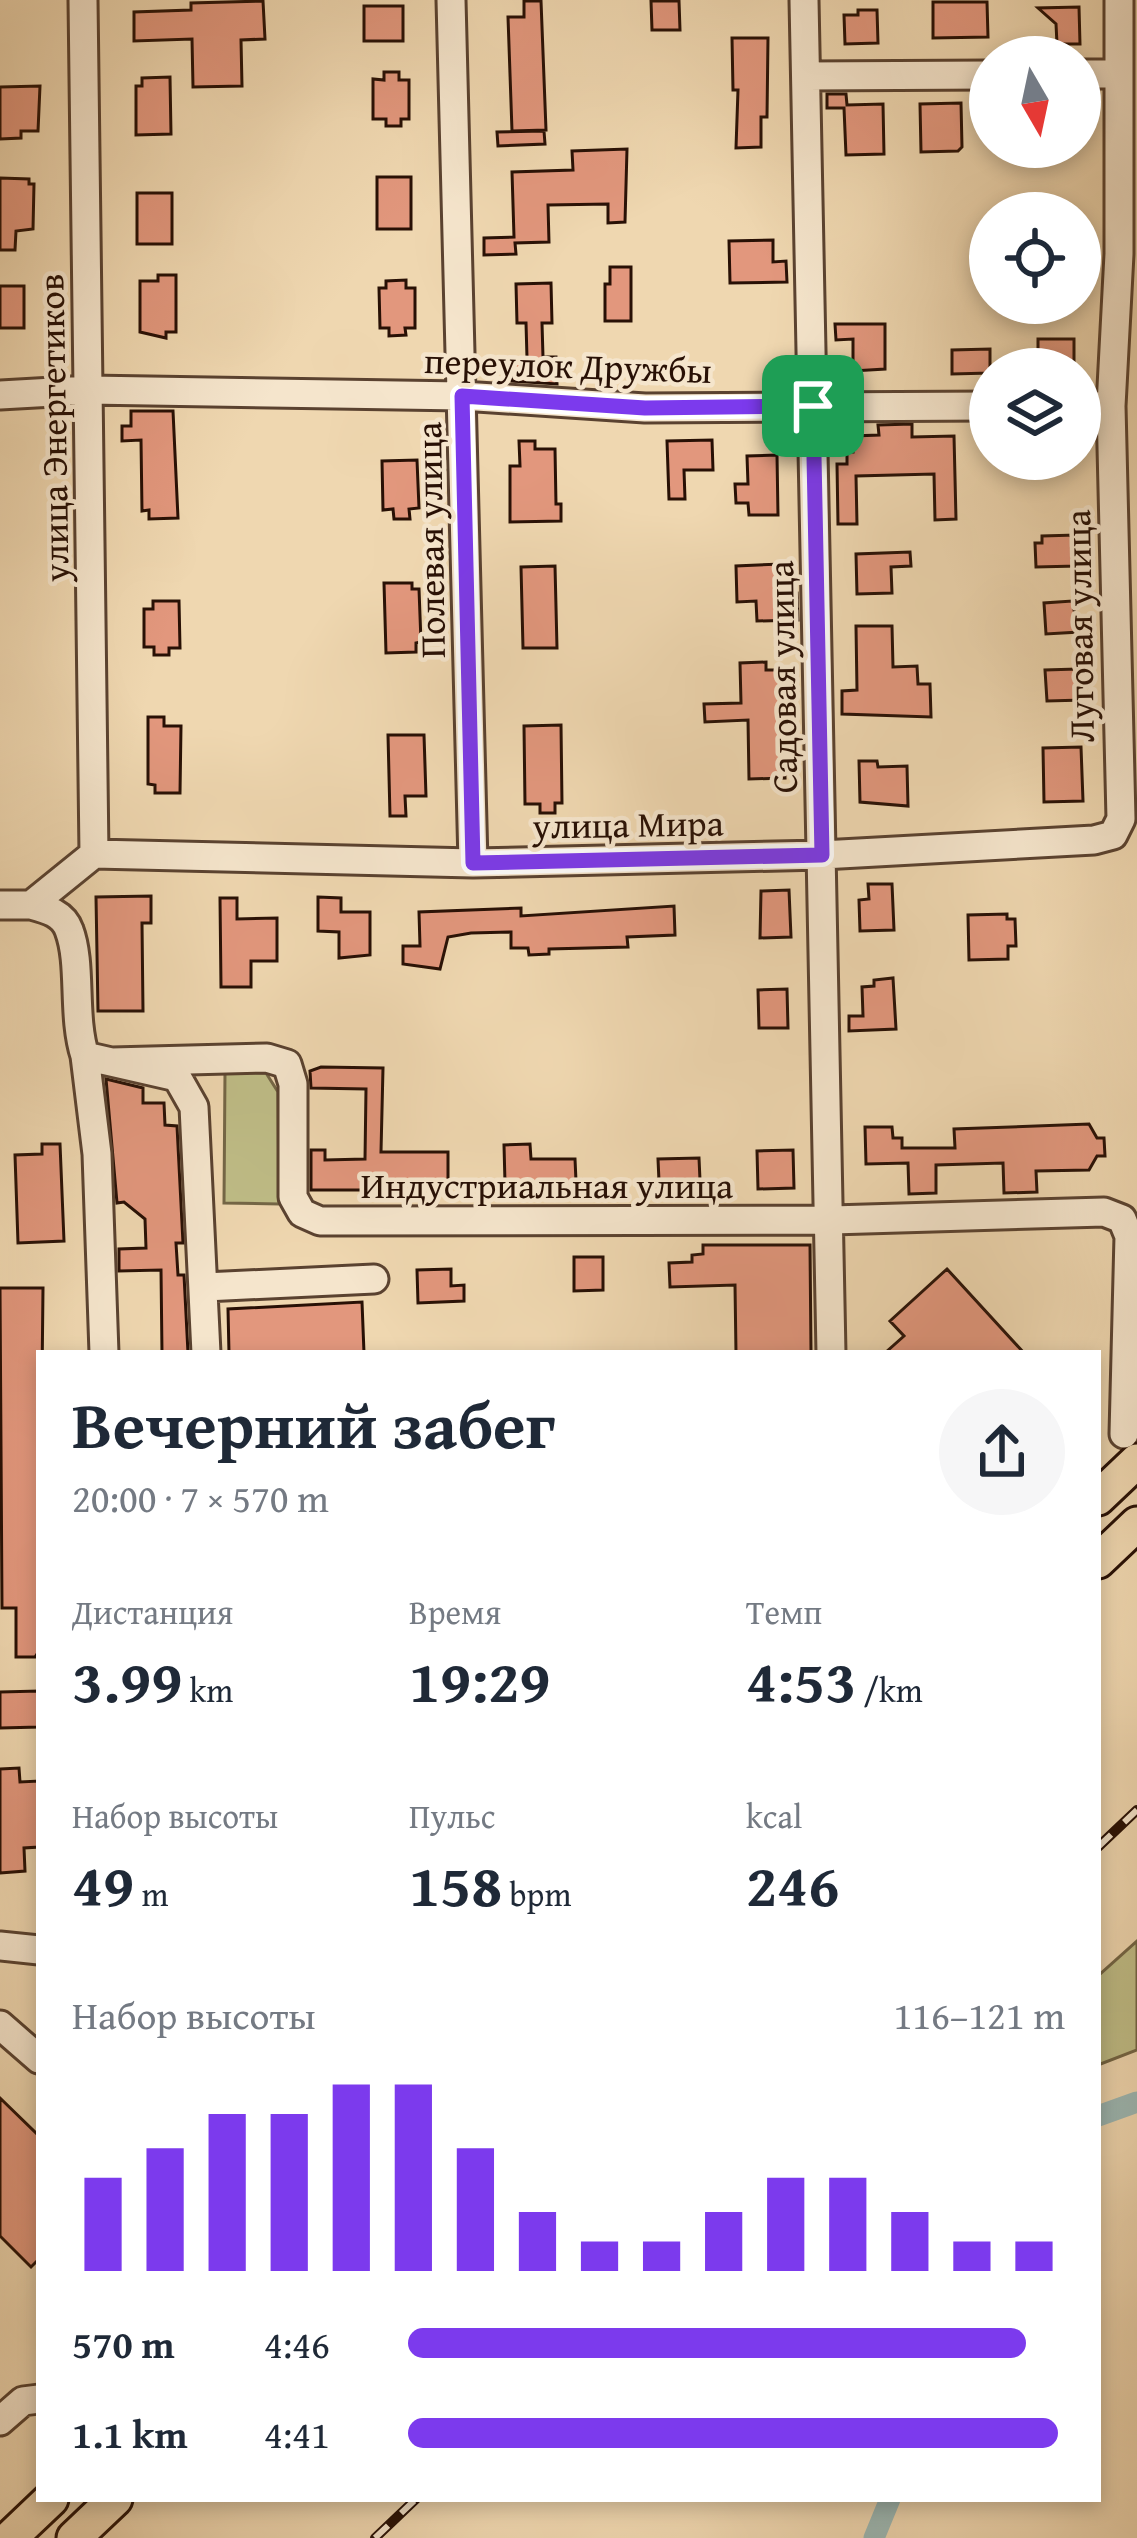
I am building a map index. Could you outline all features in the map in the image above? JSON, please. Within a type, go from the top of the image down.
[{"type":"main road","points":[[1101,1492],[1124,1443]]},
{"type":"main road","points":[[1101,1558],[1137,1524]]},
{"type":"main road","points":[[10,2538],[48,2502]]},
{"type":"main road","points":[[74,2538],[112,2502]]},
{"type":"street","name":"улица Энергетиков","points":[[83,0],[94,854]]},
{"type":"street","name":"Полевая улица","points":[[452,0],[473,863]]},
{"type":"street","name":"Садовая улица","points":[[804,0],[831,1350]]},
{"type":"street","name":"Луговая улица","points":[[1119,0],[1128,253],[1111,406],[1113,648],[1127,730],[1120,819]]},
{"type":"street","points":[[1101,74],[1119,74]]},
{"type":"street","points":[[806,76],[969,75]]},
{"type":"street","name":"переулок Дружбы","points":[[0,395],[88,390],[462,396],[645,408],[969,406]]},
{"type":"street","points":[[1101,406],[1111,406]]},
{"type":"street","points":[[1113,648],[1137,626]]},
{"type":"street","name":"улица Мира","points":[[94,854],[473,863],[822,855],[1094,841],[1113,835],[1120,819]]},
{"type":"street","points":[[31,905],[94,854]]},
{"type":"street","points":[[0,905],[31,905],[55,912],[69,928],[79,1038],[99,1059],[177,1077],[188,1092],[198,1125],[206,1350]]},
{"type":"street","name":"Индустриальная улица","points":[[99,1059],[267,1058],[287,1064],[293,1084],[293,1197],[302,1213],[320,1221],[832,1220],[1104,1212],[1122,1220],[1129,1236],[1124,1443]]},
{"type":"street","points":[[99,1059],[104,1350]]},
{"type":"street","points":[[205,1287],[374,1280]]},
{"type":"street","points":[[0,1946],[36,1950]]},
{"type":"street","points":[[0,2025],[36,2056]]},
{"type":"street","points":[[0,2422],[23,2401],[36,2399]]},
{"type":"shaded area","points":[[225,1072],[266,1073],[278,1092],[279,1204],[224,1203]]},
{"type":"shaded area","points":[[1137,1941],[1137,2050],[1101,2064],[1101,1973]]},
{"type":"building","points":[[263,1],[265,39],[241,40],[242,86],[193,87],[192,39],[134,41],[134,12],[191,10],[191,3]]},
{"type":"building","points":[[524,1],[541,1],[546,130],[512,131],[508,17],[524,17]]},
{"type":"building","points":[[651,1],[679,1],[680,30],[652,30]]},
{"type":"building","points":[[933,2],[987,2],[988,36],[933,38]]},
{"type":"building","points":[[364,6],[403,6],[403,41],[364,41]]},
{"type":"building","points":[[1079,7],[1080,36],[1057,36],[1056,24],[1038,8]]},
{"type":"building","points":[[858,10],[877,10],[878,43],[845,44],[844,15],[858,15]]},
{"type":"building","points":[[732,38],[768,38],[767,117],[761,117],[761,147],[736,148],[738,90],[733,90]]},
{"type":"building","points":[[384,72],[399,72],[399,80],[409,80],[409,119],[401,119],[401,126],[386,126],[386,119],[373,119],[373,79],[384,80]]},
{"type":"building","points":[[170,77],[171,134],[136,135],[136,86],[142,86],[142,78]]},
{"type":"building","points":[[40,86],[38,131],[0,139],[0,87]]},
{"type":"building","points":[[827,94],[846,94],[847,105],[883,104],[884,154],[846,155],[844,108],[827,108]]},
{"type":"building","points":[[961,103],[962,147],[921,152],[920,104]]},
{"type":"building","points":[[544,131],[545,144],[498,146],[497,132]]},
{"type":"building","points":[[627,149],[625,222],[608,223],[608,204],[548,205],[549,242],[515,243],[516,254],[484,255],[484,238],[514,237],[512,172],[573,170],[572,151]]},
{"type":"building","points":[[377,177],[411,177],[411,229],[377,229]]},
{"type":"building","points":[[0,178],[29,179],[34,184],[33,229],[16,231],[15,250],[0,250]]},
{"type":"building","points":[[137,193],[172,193],[172,244],[137,244]]},
{"type":"building","points":[[773,240],[773,262],[786,261],[787,282],[730,283],[729,241]]},
{"type":"building","points":[[610,267],[631,267],[631,321],[605,321]]},
{"type":"building","points":[[158,275],[176,275],[176,332],[166,332],[166,338],[140,332],[140,281],[158,281]]},
{"type":"building","points":[[406,280],[406,288],[415,288],[415,328],[405,328],[406,335],[389,336],[389,328],[380,328],[379,288],[386,288],[386,281]]},
{"type":"building","points":[[551,283],[552,323],[542,323],[543,357],[556,357],[557,384],[512,381],[511,358],[527,358],[526,323],[517,323],[516,284]]},
{"type":"building","points":[[0,286],[24,286],[24,328],[0,328]]},
{"type":"building","points":[[835,324],[885,324],[885,369],[853,371],[853,339],[836,340]]},
{"type":"building","points":[[1038,339],[1074,339],[1074,348],[1038,348]]},
{"type":"building","points":[[952,350],[969,350],[969,374],[952,374]]},
{"type":"building","points":[[131,411],[173,411],[178,518],[149,519],[149,510],[142,511],[141,440],[122,441],[122,426],[131,426]]},
{"type":"building","points":[[912,424],[912,437],[954,436],[956,519],[935,520],[934,474],[856,476],[857,524],[838,524],[837,464],[847,464],[853,436],[879,435],[878,425]]},
{"type":"building","points":[[712,440],[713,470],[684,470],[685,499],[669,499],[667,441]]},
{"type":"building","points":[[519,441],[535,441],[535,449],[555,449],[561,521],[510,522],[510,466],[520,466]]},
{"type":"building","points":[[777,455],[778,515],[749,515],[748,503],[736,503],[735,484],[748,484],[747,456]]},
{"type":"building","points":[[417,460],[419,508],[409,509],[410,519],[394,519],[393,509],[383,510],[382,461]]},
{"type":"building","points":[[1076,535],[1077,566],[1036,567],[1035,543],[1042,543],[1042,536]]},
{"type":"building","points":[[910,552],[911,566],[891,567],[892,593],[857,594],[856,554]]},
{"type":"building","points":[[781,564],[782,593],[797,593],[798,620],[757,621],[756,601],[737,602],[736,566]]},
{"type":"building","points":[[555,566],[557,648],[523,648],[521,567]]},
{"type":"building","points":[[384,583],[412,583],[412,589],[419,589],[421,642],[416,643],[416,652],[386,653]]},
{"type":"building","points":[[153,601],[179,601],[180,648],[169,648],[169,655],[154,655],[154,647],[144,647],[144,609],[153,609]]},
{"type":"building","points":[[1072,601],[1079,632],[1046,634],[1044,603]]},
{"type":"building","points":[[856,626],[892,626],[893,667],[917,666],[918,684],[930,684],[931,717],[842,714],[842,691],[857,690]]},
{"type":"building","points":[[766,662],[766,670],[781,670],[785,778],[749,779],[748,720],[705,722],[704,704],[741,703],[740,663]]},
{"type":"building","points":[[1077,669],[1083,700],[1047,701],[1045,670]]},
{"type":"building","points":[[148,717],[164,717],[164,726],[181,726],[180,793],[155,793],[155,785],[148,784]]},
{"type":"building","points":[[561,725],[562,803],[555,803],[555,813],[540,813],[540,804],[525,804],[524,726]]},
{"type":"building","points":[[388,735],[424,735],[426,796],[405,796],[406,816],[390,816]]},
{"type":"building","points":[[1081,747],[1083,801],[1044,802],[1043,748]]},
{"type":"building","points":[[859,761],[877,761],[878,767],[907,766],[908,806],[860,802]]},
{"type":"building","points":[[868,884],[892,884],[894,930],[860,931],[859,900],[869,899]]},
{"type":"building","points":[[789,890],[791,937],[760,938],[761,891]]},
{"type":"building","points":[[151,896],[151,923],[142,923],[143,1011],[98,1011],[96,897]]},
{"type":"building","points":[[318,897],[341,898],[341,912],[370,912],[370,955],[339,958],[339,932],[318,931]]},
{"type":"building","points":[[220,898],[237,898],[237,919],[277,918],[277,961],[251,961],[251,987],[221,987]]},
{"type":"building","points":[[674,906],[675,935],[627,937],[628,947],[549,949],[549,954],[529,955],[528,948],[511,948],[511,932],[471,933],[448,937],[440,969],[403,964],[403,946],[420,946],[419,912],[521,908],[521,916]]},
{"type":"building","points":[[1007,914],[1007,919],[1015,919],[1016,946],[1008,946],[1008,959],[969,960],[968,915]]},
{"type":"building","points":[[893,978],[896,1029],[849,1031],[849,1016],[863,1016],[862,987]]},
{"type":"building","points":[[787,989],[788,1028],[759,1028],[758,990]]},
{"type":"building","points":[[383,1068],[381,1152],[448,1152],[448,1182],[377,1182],[377,1190],[311,1190],[311,1150],[325,1150],[325,1160],[365,1159],[366,1089],[311,1088],[310,1071]]},
{"type":"building","points":[[106,1079],[143,1088],[143,1103],[164,1103],[165,1125],[177,1126],[183,1243],[176,1243],[178,1275],[184,1275],[188,1350],[162,1350],[161,1270],[119,1271],[119,1249],[146,1248],[145,1219],[124,1202],[117,1203]]},
{"type":"building","points":[[1089,1124],[1097,1138],[1104,1138],[1105,1156],[1097,1156],[1089,1170],[1036,1171],[1037,1192],[1004,1193],[1003,1163],[936,1165],[936,1193],[909,1194],[908,1163],[866,1164],[865,1127],[892,1127],[893,1138],[902,1138],[902,1148],[955,1148],[954,1129]]},
{"type":"building","points":[[42,1144],[60,1144],[64,1241],[18,1243],[15,1155],[42,1154]]},
{"type":"building","points":[[530,1144],[531,1159],[575,1159],[576,1181],[587,1180],[587,1197],[559,1198],[559,1182],[505,1183],[504,1145]]},
{"type":"building","points":[[793,1150],[794,1188],[758,1189],[757,1151]]},
{"type":"building","points":[[699,1158],[700,1180],[659,1181],[658,1159]]},
{"type":"building","points":[[703,1245],[810,1245],[811,1350],[736,1350],[735,1285],[670,1287],[669,1263],[692,1262],[692,1255],[703,1254]]},
{"type":"building","points":[[574,1257],[603,1257],[603,1290],[574,1291]]},
{"type":"building","points":[[451,1269],[451,1286],[464,1285],[464,1301],[418,1303],[417,1270]]},
{"type":"building","points":[[947,1269],[1021,1350],[888,1350],[904,1336],[890,1321]]},
{"type":"building","points":[[0,1288],[43,1288],[42,1350],[36,1350],[35,1657],[16,1657],[16,1608],[2,1608]]},
{"type":"building","points":[[362,1302],[364,1350],[229,1350],[228,1309]]},
{"type":"building","points":[[36,1691],[36,1727],[0,1728],[0,1692]]},
{"type":"building","points":[[19,1768],[20,1782],[36,1781],[36,1847],[24,1848],[25,1871],[0,1873],[0,1769]]},
{"type":"building","points":[[0,2098],[36,2133],[36,2262],[31,2267],[0,2236]]},
{"type":"waterway","points":[[1101,2115],[1137,2102]]},
{"type":"waterway","points":[[874,2538],[889,2502]]},
{"type":"railway","points":[[1101,1844],[1137,1810]]},
{"type":"railway","points":[[375,2538],[413,2502]]},
{"type":"route","points":[[462,396],[645,408],[813,406],[822,855],[473,863],[462,396]]}]
